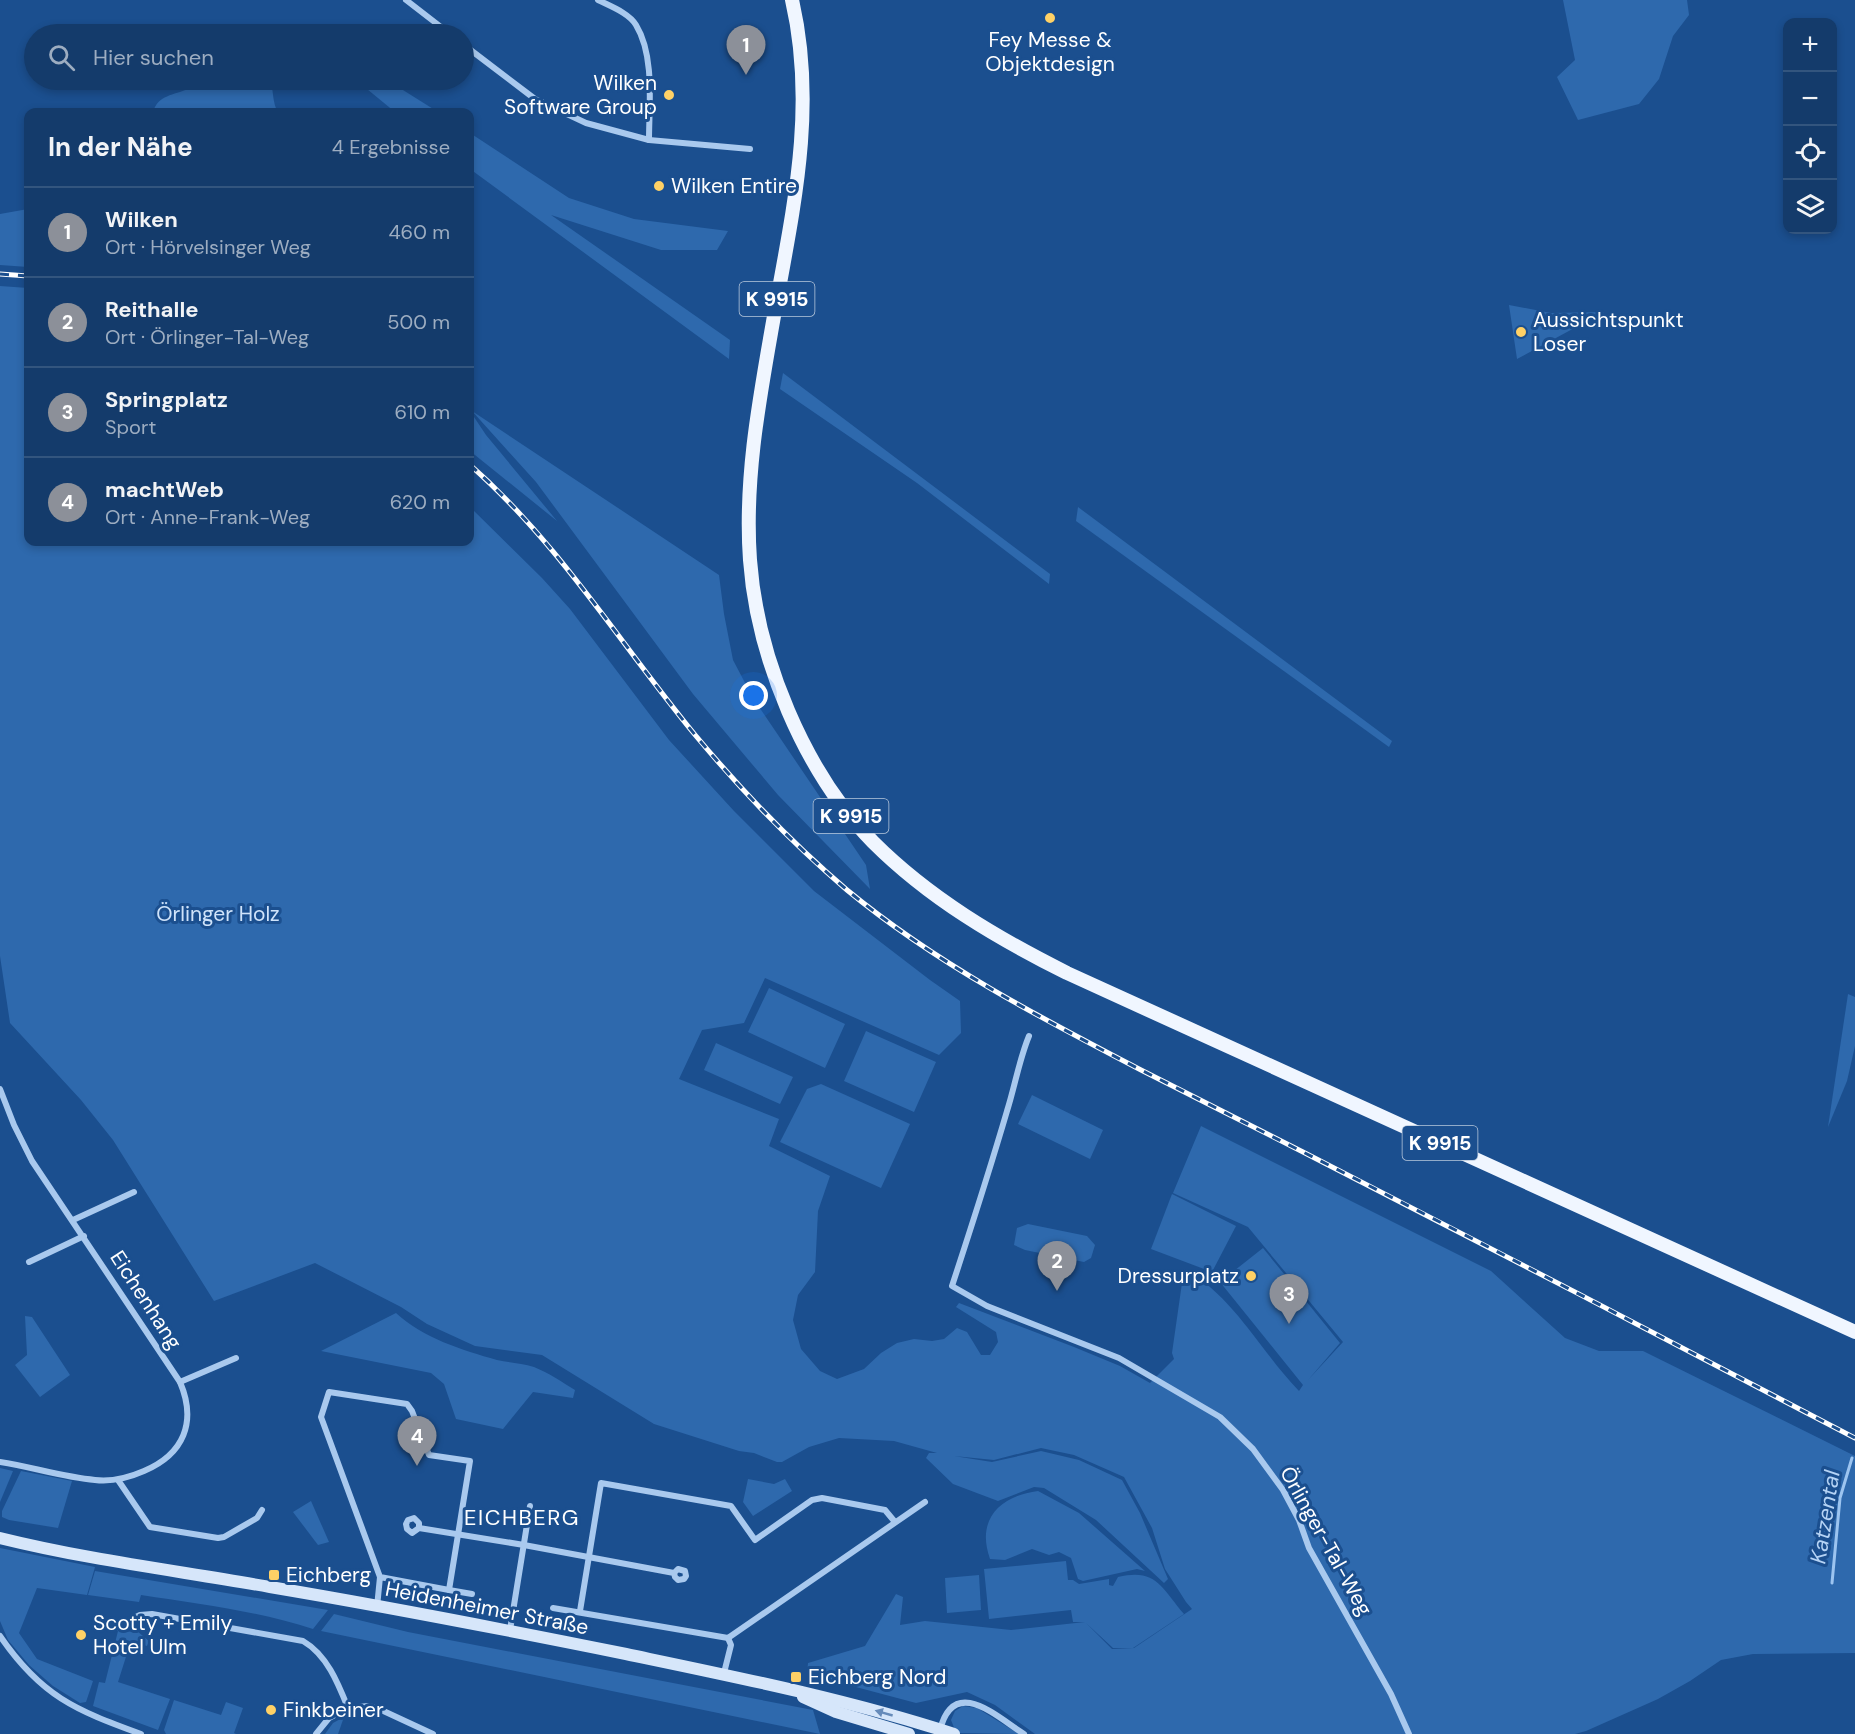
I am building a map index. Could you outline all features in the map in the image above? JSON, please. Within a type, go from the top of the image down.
[{"type":"main road","name":"K 9915","points":[[792,0],[800,50],[804,105],[800,159],[794,209],[755,429],[749,510],[750,559],[754,599],[766,649],[784,702],[807,749],[841,804],[872,841],[936,896],[1003,940],[1041,960],[1855,1332]]},
{"type":"main road","name":"Heidenheimer Straße","points":[[0,1538],[121,1563],[261,1585],[510,1630],[724,1673],[846,1702],[954,1734]]},
{"type":"main road","name":"Heidenheimer Straße","points":[[788,1690],[836,1712],[909,1734]]},
{"type":"street","points":[[406,0],[437,24]]},
{"type":"street","points":[[598,0],[621,12],[636,24],[647,55],[650,74],[649,140]]},
{"type":"street","points":[[474,53],[535,99],[586,123],[649,140],[750,149]]},
{"type":"street","name":"Örlinger-Tal-Weg","points":[[1029,1036],[1021,1055],[1014,1089],[952,1286],[987,1305],[1119,1358],[1220,1417],[1253,1449],[1284,1490],[1310,1548],[1391,1694],[1409,1734]]},
{"type":"street","name":"Eichenhang","points":[[0,1089],[14,1125],[32,1161],[180,1382],[187,1402],[188,1414],[181,1442],[171,1453],[154,1467],[118,1480],[95,1481],[0,1462]]},
{"type":"street","points":[[73,1220],[134,1192]]},
{"type":"street","points":[[29,1262],[84,1236]]},
{"type":"street","points":[[180,1382],[236,1358]]},
{"type":"street","points":[[377,1607],[380,1577],[348,1485],[321,1417],[329,1392],[407,1404],[412,1411],[429,1455],[470,1461],[449,1590]]},
{"type":"street","points":[[118,1480],[150,1527],[218,1538],[224,1537],[257,1518],[262,1510]]},
{"type":"street","points":[[580,1611],[602,1483],[731,1506],[754,1540],[812,1500],[822,1498],[885,1510],[895,1522]]},
{"type":"street","points":[[553,1608],[728,1638],[925,1502]]},
{"type":"street","points":[[510,1630],[530,1506]]},
{"type":"street","points":[[419,1528],[674,1573]]},
{"type":"street","points":[[380,1577],[472,1594]]},
{"type":"street","points":[[132,1619],[152,1614],[303,1641],[331,1669],[348,1708]]},
{"type":"street","points":[[0,1636],[15,1658],[35,1680],[53,1695],[85,1713],[138,1734]]},
{"type":"street","points":[[724,1673],[731,1645],[728,1638]]},
{"type":"street","points":[[940,1730],[949,1710],[967,1701],[977,1704],[1024,1734]]},
{"type":"street","points":[[316,1734],[330,1718],[348,1708],[368,1706],[434,1734]]},
{"type":"green space","points":[[1563,0],[1687,0],[1689,15],[1673,36],[1659,79],[1639,104],[1578,120],[1557,77],[1575,60]]},
{"type":"green space","points":[[184,90],[272,90],[276,108],[154,108],[159,102]]},
{"type":"green space","points":[[368,90],[403,90],[432,108],[390,108]]},
{"type":"green space","points":[[474,136],[569,198],[634,219],[728,231],[717,250],[661,250],[551,215],[730,340],[729,359],[474,172]]},
{"type":"green space","points":[[24,210],[24,267],[0,265],[0,214]]},
{"type":"green space","name":"Örlinger Holz","points":[[0,286],[24,288],[24,546],[474,546],[474,511],[570,609],[669,740],[734,811],[814,891],[960,1001],[961,1033],[939,1055],[765,978],[744,1023],[702,1030],[679,1079],[779,1119],[769,1146],[830,1176],[818,1211],[815,1272],[798,1295],[793,1320],[801,1349],[820,1371],[837,1379],[864,1369],[881,1353],[897,1343],[914,1339],[932,1341],[944,1339],[957,1328],[967,1332],[981,1355],[990,1355],[998,1342],[996,1332],[956,1307],[959,1303],[1120,1366],[1150,1383],[1174,1359],[1172,1353],[1184,1269],[1202,1280],[1218,1294],[1299,1391],[1303,1385],[1220,1282],[1263,1248],[1340,1343],[1308,1380],[1343,1342],[1248,1227],[1173,1193],[1201,1126],[1491,1271],[1565,1338],[1599,1351],[1643,1351],[1855,1456],[1855,1653],[1753,1654],[1721,1660],[1658,1699],[1575,1734],[1035,1734],[995,1705],[967,1692],[916,1703],[807,1674],[808,1663],[865,1646],[896,1594],[903,1597],[900,1625],[925,1621],[1011,1630],[1085,1622],[1073,1622],[1071,1610],[989,1619],[984,1569],[1066,1561],[1068,1580],[1079,1584],[1109,1579],[1109,1585],[1113,1586],[1118,1577],[1131,1575],[1141,1575],[1157,1582],[1184,1614],[1133,1648],[1113,1648],[1086,1623],[1112,1649],[1134,1648],[1192,1609],[1165,1569],[1152,1528],[1124,1477],[1074,1455],[1041,1448],[994,1460],[954,1456],[992,1462],[1041,1451],[1079,1460],[1122,1480],[1140,1513],[1168,1579],[1164,1583],[1096,1520],[1044,1488],[1034,1487],[998,1501],[953,1484],[926,1458],[929,1453],[937,1453],[894,1441],[839,1438],[809,1447],[782,1462],[739,1451],[654,1424],[542,1355],[475,1346],[427,1324],[401,1307],[315,1263],[214,1301],[113,1140],[81,1100],[10,1023],[0,956]]},
{"type":"green space","points":[[1509,305],[1551,313],[1604,312],[1517,359]]},
{"type":"green space","points":[[783,373],[1050,574],[1049,584],[917,483],[780,389]]},
{"type":"green space","points":[[474,412],[719,575],[733,660],[753,698],[866,865],[870,889],[778,795],[693,694],[536,482]]},
{"type":"green space","points":[[474,417],[486,435],[557,521],[474,454]]},
{"type":"green space","points":[[1078,507],[1392,741],[1389,747],[1076,521]]},
{"type":"green space","points":[[769,988],[845,1024],[825,1068],[748,1032]]},
{"type":"green space","points":[[1848,994],[1855,997],[1855,1046],[1847,1081],[1828,1127]]},
{"type":"green space","points":[[866,1031],[936,1062],[914,1112],[844,1081]]},
{"type":"green space","points":[[716,1043],[793,1077],[780,1104],[704,1070]]},
{"type":"green space","points":[[821,1084],[910,1124],[881,1188],[780,1142],[807,1089]]},
{"type":"green space","points":[[1032,1095],[1103,1130],[1090,1159],[1018,1124]]},
{"type":"green space","points":[[1172,1194],[1236,1226],[1212,1272],[1151,1249]]},
{"type":"green space","points":[[1028,1224],[1087,1236],[1095,1245],[1091,1258],[1084,1262],[1025,1250],[1014,1245],[1017,1228]]},
{"type":"green space","points":[[396,1313],[418,1329],[444,1342],[497,1360],[540,1369],[575,1390],[573,1398],[533,1392],[503,1429],[456,1419],[444,1384],[431,1373],[321,1351]]},
{"type":"green space","points":[[25,1316],[32,1317],[70,1375],[40,1397],[15,1365],[27,1355]]},
{"type":"green space","points":[[0,1468],[13,1471],[0,1502]]},
{"type":"green space","points":[[21,1471],[72,1481],[58,1528],[2,1517],[2,1511]]},
{"type":"green space","points":[[748,1479],[774,1484],[785,1479],[792,1491],[753,1516],[743,1502]]},
{"type":"green space","points":[[1038,1491],[1079,1513],[1145,1571],[1137,1569],[1083,1581],[1078,1579],[1071,1558],[1059,1552],[1049,1555],[1032,1549],[1005,1560],[990,1559],[986,1545],[986,1533],[994,1512],[1012,1498]]},
{"type":"green space","points":[[311,1501],[329,1542],[318,1545],[293,1512]]},
{"type":"green space","points":[[0,1548],[95,1567],[87,1595],[37,1588],[19,1633],[37,1659],[93,1681],[86,1702],[80,1703],[53,1686],[29,1665],[8,1640],[0,1621]]},
{"type":"green space","points":[[95,1571],[328,1610],[313,1629],[250,1613],[141,1595],[139,1602],[88,1595]]},
{"type":"green space","points":[[979,1575],[981,1610],[947,1613],[945,1578]]},
{"type":"green space","points":[[334,1614],[408,1632],[813,1710],[820,1734],[321,1631]]},
{"type":"green space","points":[[119,1625],[125,1632],[137,1631],[149,1641],[147,1646],[131,1641],[118,1682],[170,1699],[158,1730],[93,1706],[99,1682],[105,1683],[118,1631],[114,1629]]},
{"type":"green space","points":[[174,1700],[221,1715],[226,1702],[243,1708],[234,1733],[236,1734],[166,1734],[164,1730]]},
{"type":"green space","points":[[963,1706],[977,1708],[1019,1734],[960,1733],[955,1730],[951,1720],[955,1711]]},
{"type":"green space","points":[[344,1717],[338,1734],[325,1734],[333,1723]]},
{"type":"waterway","name":"Katzental","points":[[1832,1583],[1840,1498],[1852,1458]]},
{"type":"railway","points":[[0,274],[24,276]]},
{"type":"railway","points":[[474,469],[502,495],[561,561],[668,701],[731,777],[807,854],[881,917],[990,988],[1103,1050],[1855,1438]]},
{"type":"place","name":"Fey Messe & Objektdesign","points":[[1050,18]]},
{"type":"place","name":"Wilken","points":[[746,75]]},
{"type":"place","name":"Wilken Software Group","points":[[669,95]]},
{"type":"place","name":"Wilken Entire","points":[[659,186]]},
{"type":"place","name":"Aussichtspunkt Loser","points":[[1521,332]]},
{"type":"place","name":"Dressurplatz","points":[[1251,1276]]},
{"type":"place","name":"Reithalle","points":[[1057,1291]]},
{"type":"place","name":"Springplatz","points":[[1289,1324]]},
{"type":"place","name":"machtWeb","points":[[417,1466]]},
{"type":"place","name":"Eichberg","points":[[274,1575]]},
{"type":"place","name":"Scotty + Emily Hotel Ulm","points":[[81,1635]]},
{"type":"place","name":"Eichberg Nord","points":[[796,1677]]},
{"type":"place","name":"Finkbeiner","points":[[271,1710]]},
{"type":"district","name":"EICHBERG","points":[[522,1517]]}]
